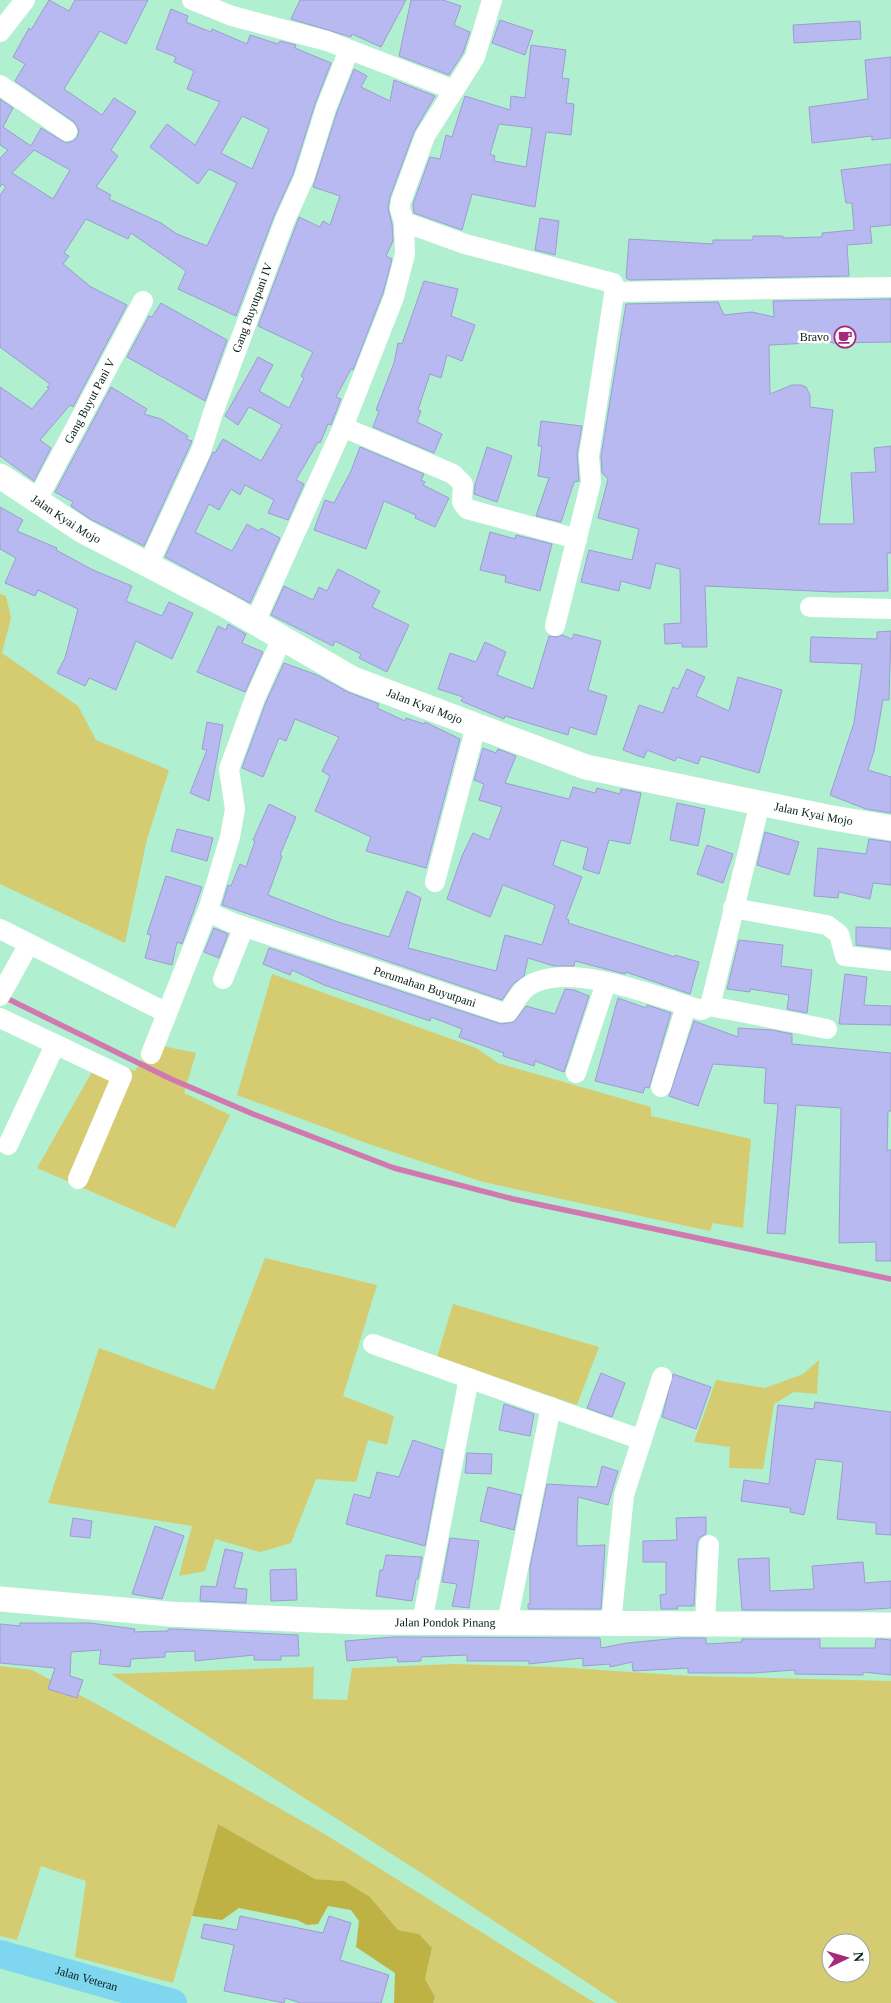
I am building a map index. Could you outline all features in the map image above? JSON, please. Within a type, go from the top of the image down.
[{"type":"main road","name":"Jalan Veteran","points":[[0,1954],[173,2003]]},
{"type":"main road","name":"Jalan Veteran","points":[[0,1972],[108,2003]]},
{"type":"street","points":[[0,32],[25,0]]},
{"type":"street","points":[[192,0],[232,16],[327,41],[454,90]]},
{"type":"street","points":[[255,622],[343,427],[394,298],[404,254],[404,222],[400,209],[401,201],[425,136],[475,57],[492,0]]},
{"type":"street","name":"Gang Buyutpani IV","points":[[148,565],[202,451],[213,413],[285,220],[304,178],[326,108],[349,50]]},
{"type":"street","points":[[0,85],[67,131]]},
{"type":"street","points":[[404,222],[465,244],[547,267],[608,280],[613,283],[614,292],[589,456],[591,482],[555,626]]},
{"type":"street","points":[[614,292],[891,287]]},
{"type":"street","name":"Gang Buyut Pani V","points":[[37,500],[142,301]]},
{"type":"street","points":[[343,427],[453,474],[463,484],[462,502],[467,510],[577,539]]},
{"type":"street","name":"Jalan Kyai Mojo","points":[[0,476],[83,531],[255,622],[353,679],[586,767],[891,828]]},
{"type":"street","points":[[810,607],[891,609]]},
{"type":"street","points":[[151,1054],[209,907],[230,837],[235,809],[229,769],[255,698],[282,638]]},
{"type":"street","points":[[435,882],[476,726]]},
{"type":"street","points":[[710,1006],[760,803]]},
{"type":"street","name":"Perumahan Buyutpani","points":[[209,907],[212,914],[244,926],[501,1012],[508,1012],[526,988],[554,976],[582,977],[701,1010],[710,1006],[827,1029]]},
{"type":"street","points":[[733,908],[827,925],[839,934],[845,956],[891,960]]},
{"type":"street","points":[[223,979],[244,926]]},
{"type":"street","points":[[0,929],[167,1013]]},
{"type":"street","points":[[2,991],[29,944]]},
{"type":"street","points":[[576,1073],[606,983]]},
{"type":"street","points":[[660,1087],[686,1006]]},
{"type":"street","points":[[0,1018],[122,1076],[78,1179]]},
{"type":"street","points":[[8,1146],[55,1045]]},
{"type":"street","points":[[373,1344],[642,1440]]},
{"type":"street","points":[[612,1624],[624,1495],[662,1377]]},
{"type":"street","points":[[422,1622],[469,1378]]},
{"type":"street","points":[[507,1623],[551,1408]]},
{"type":"street","points":[[705,1624],[709,1545]]},
{"type":"street","name":"Jalan Pondok Pinang","points":[[0,1599],[170,1614],[422,1622],[891,1625]]},
{"type":"shaded area","points":[[0,594],[6,596],[11,618],[2,653],[78,706],[96,740],[169,770],[147,839],[125,943],[0,884]]},
{"type":"shaded area","points":[[272,974],[476,1048],[498,1063],[651,1107],[651,1116],[751,1139],[743,1228],[713,1223],[710,1231],[483,1182],[366,1143],[237,1095]]},
{"type":"shaded area","points":[[153,1044],[196,1053],[184,1093],[230,1115],[175,1228],[37,1168],[100,1058],[135,1071]]},
{"type":"shaded area","points":[[265,1258],[377,1285],[343,1396],[394,1416],[387,1445],[368,1440],[356,1482],[316,1479],[291,1543],[260,1552],[215,1539],[205,1571],[179,1576],[192,1526],[48,1503],[99,1348],[214,1390]]},
{"type":"shaded area","points":[[453,1304],[599,1347],[577,1405],[437,1357]]},
{"type":"shaded area","points":[[819,1360],[817,1394],[794,1392],[774,1404],[763,1469],[729,1468],[730,1447],[694,1442],[716,1380],[765,1388],[803,1374]]},
{"type":"shaded area","points":[[454,1664],[556,1667],[691,1676],[891,1681],[891,2003],[618,2003],[426,1876],[111,1674],[314,1667],[313,1699],[347,1700],[352,1668]]},
{"type":"shaded area","points":[[0,1666],[32,1670],[102,1707],[323,1833],[595,2003],[433,2003],[435,1997],[425,1979],[432,1948],[419,1934],[398,1930],[370,1897],[344,1881],[315,1879],[218,1824],[173,1983],[75,1957],[86,1881],[41,1866],[17,1940],[0,1936]]},
{"type":"shaded area","points":[[218,1824],[315,1879],[344,1881],[370,1897],[398,1930],[419,1934],[432,1948],[425,1979],[435,1997],[433,2003],[394,2003],[395,1973],[356,1947],[359,1921],[351,1910],[328,1906],[318,1924],[307,1925],[297,1920],[239,1908],[222,1920],[192,1916]]},
{"type":"building","points":[[49,0],[69,11],[75,0],[148,0],[126,44],[100,31],[64,89],[102,115],[114,98],[136,112],[111,150],[118,156],[96,187],[111,195],[109,199],[161,223],[177,234],[207,246],[237,183],[209,169],[198,184],[150,147],[167,124],[195,145],[220,102],[187,89],[194,71],[174,62],[176,57],[156,49],[171,9],[188,16],[186,22],[211,32],[212,29],[247,44],[250,35],[278,44],[280,41],[296,45],[295,48],[331,63],[315,104],[293,174],[274,216],[236,316],[178,289],[186,271],[131,233],[128,239],[86,219],[64,253],[69,256],[63,264],[91,287],[127,305],[73,407],[70,405],[40,440],[51,448],[34,481],[0,456],[0,387],[32,409],[49,388],[47,387],[50,384],[0,347],[0,195],[6,187],[2,184],[0,187],[0,158],[8,150],[0,145],[0,99],[13,108],[3,127],[31,146],[41,128],[66,143],[73,141],[79,131],[74,122],[15,81],[25,64],[13,57],[29,28],[31,30]],"holes":[[[242,116],[269,129],[252,169],[221,153]],[[34,150],[70,170],[53,199],[12,173]]]},
{"type":"building","points":[[300,0],[406,0],[381,47],[352,34],[351,37],[291,19]]},
{"type":"building","points":[[411,0],[443,0],[461,6],[454,25],[470,32],[463,53],[449,75],[399,56]]},
{"type":"building","points":[[500,20],[533,31],[525,55],[492,43]]},
{"type":"building","points":[[860,21],[861,39],[794,43],[793,25]]},
{"type":"building","points":[[531,45],[566,50],[562,78],[569,79],[566,103],[574,104],[571,135],[546,132],[535,207],[472,194],[462,230],[414,213],[413,204],[430,157],[440,159],[446,135],[452,137],[465,96],[510,110],[511,96],[525,98]],"holes":[[[499,124],[532,128],[526,167],[494,161],[495,156],[490,154]]]},
{"type":"building","points":[[891,57],[891,138],[872,140],[872,136],[812,143],[809,107],[868,99],[865,60]]},
{"type":"building","points":[[354,69],[367,76],[361,87],[390,101],[394,80],[435,96],[414,132],[390,197],[388,208],[392,224],[393,241],[386,256],[392,259],[383,293],[353,370],[351,369],[336,397],[341,399],[331,425],[328,424],[320,443],[318,442],[296,480],[304,484],[288,520],[268,513],[274,500],[245,485],[240,495],[231,489],[219,510],[209,504],[195,532],[232,551],[247,524],[259,531],[261,528],[280,538],[250,603],[165,557],[213,452],[215,453],[223,439],[261,461],[282,425],[249,407],[238,425],[225,416],[258,357],[273,365],[259,391],[289,408],[304,378],[301,376],[313,352],[258,326],[299,217],[320,227],[323,221],[330,225],[340,196],[313,187],[337,112]]},
{"type":"building","points":[[891,164],[891,225],[870,227],[872,243],[847,245],[849,276],[630,280],[626,278],[629,239],[713,244],[713,240],[753,240],[753,236],[783,236],[783,238],[822,237],[822,233],[854,230],[852,203],[846,203],[841,170]]},
{"type":"building","points":[[540,218],[559,221],[555,255],[535,250]]},
{"type":"building","points":[[424,281],[458,289],[451,316],[475,325],[462,361],[447,355],[441,378],[430,374],[418,410],[421,411],[417,422],[442,434],[434,453],[373,427],[379,411],[376,410],[394,363],[398,343],[402,344]]},
{"type":"building","points":[[891,299],[891,342],[769,345],[770,394],[792,385],[801,385],[806,387],[810,395],[810,407],[833,410],[819,524],[854,524],[851,473],[876,472],[874,448],[891,446],[891,553],[887,553],[888,591],[835,592],[705,586],[707,647],[682,647],[682,643],[665,644],[664,624],[681,623],[680,569],[656,563],[650,589],[621,581],[619,591],[581,582],[589,550],[632,560],[639,529],[598,518],[608,479],[602,473],[601,456],[626,304],[718,302],[724,315],[752,312],[774,317],[773,301]]},
{"type":"building","points":[[161,303],[227,340],[205,401],[127,357],[149,316],[152,317]]},
{"type":"building","points":[[111,387],[147,409],[144,414],[161,419],[188,436],[186,439],[192,441],[144,546],[90,519],[71,506],[73,502],[55,492]]},
{"type":"building","points":[[541,421],[582,426],[577,454],[579,481],[574,482],[561,522],[536,516],[549,478],[538,476],[542,446],[538,446]]},
{"type":"building","points":[[360,447],[424,474],[421,480],[425,482],[423,485],[449,498],[435,527],[415,518],[416,515],[384,501],[366,549],[314,530],[325,500],[334,503],[351,471]]},
{"type":"building","points":[[487,447],[512,456],[497,502],[474,494]]},
{"type":"building","points":[[0,507],[23,520],[17,531],[57,548],[56,550],[93,570],[132,586],[126,601],[162,616],[169,602],[193,613],[172,659],[136,641],[116,690],[89,678],[85,686],[57,673],[65,658],[78,609],[38,590],[35,596],[5,583],[16,558],[0,549]]},
{"type":"building","points":[[490,532],[515,539],[516,535],[552,544],[540,591],[505,582],[506,576],[480,570]]},
{"type":"building","points":[[338,569],[380,591],[372,607],[409,625],[387,672],[359,658],[361,654],[335,641],[333,646],[271,615],[284,586],[313,600],[319,587],[327,591]]},
{"type":"building","points":[[228,624],[246,634],[242,643],[263,652],[245,692],[197,672],[218,626],[226,630]]},
{"type":"building","points":[[891,631],[889,700],[883,700],[874,751],[868,770],[891,777],[891,813],[866,809],[830,795],[854,723],[862,664],[810,662],[811,637],[877,639],[877,632]]},
{"type":"building","points":[[574,634],[601,641],[588,690],[607,696],[596,735],[570,727],[568,735],[505,716],[504,719],[461,701],[463,697],[438,689],[450,653],[476,662],[485,642],[506,652],[497,675],[533,689],[549,636],[558,637],[562,635],[572,639]]},
{"type":"building","points":[[284,663],[317,675],[348,692],[379,704],[377,708],[405,721],[406,718],[424,724],[425,722],[460,739],[426,868],[366,851],[371,837],[315,811],[330,776],[322,771],[339,737],[295,719],[286,741],[279,738],[263,777],[242,768],[266,702]]},
{"type":"building","points":[[687,669],[705,677],[696,696],[729,711],[738,677],[782,690],[759,773],[701,756],[698,764],[677,757],[675,761],[647,750],[644,758],[623,750],[639,705],[663,713],[673,687],[678,689]]},
{"type":"building","points":[[207,722],[223,725],[209,801],[190,793],[207,750],[202,749]]},
{"type":"building","points":[[483,748],[496,753],[498,749],[516,756],[505,783],[569,799],[573,787],[595,793],[597,788],[620,794],[621,789],[641,793],[630,844],[609,840],[599,874],[583,869],[588,848],[561,840],[553,865],[582,877],[566,919],[569,920],[568,923],[675,957],[675,955],[699,962],[690,994],[626,972],[625,974],[575,961],[574,966],[554,966],[528,958],[524,976],[513,984],[502,1000],[222,905],[228,885],[231,886],[240,864],[246,867],[255,841],[253,840],[269,804],[296,817],[280,855],[282,856],[268,895],[338,922],[389,937],[407,891],[421,898],[408,948],[496,971],[505,935],[542,945],[555,905],[503,885],[490,917],[447,899],[462,856],[473,833],[489,840],[502,807],[479,800],[484,784],[474,780]]},
{"type":"building","points":[[677,803],[705,809],[698,846],[670,840]]},
{"type":"building","points":[[177,829],[213,838],[207,861],[171,851]]},
{"type":"building","points":[[765,832],[799,842],[789,875],[757,865]]},
{"type":"building","points":[[869,839],[891,842],[891,885],[873,883],[870,899],[839,892],[838,898],[814,896],[818,848],[866,854]]},
{"type":"building","points":[[707,845],[733,854],[723,883],[697,874]]},
{"type":"building","points":[[166,876],[202,887],[182,944],[177,942],[172,965],[145,958],[151,935],[147,934]]},
{"type":"building","points":[[856,927],[891,928],[891,949],[856,945]]},
{"type":"building","points":[[214,928],[228,934],[219,958],[204,952]]},
{"type":"building","points":[[739,940],[783,945],[781,966],[812,970],[807,1013],[787,1009],[789,995],[750,989],[750,992],[727,989]]},
{"type":"building","points":[[269,948],[501,1024],[514,1022],[526,1006],[555,1014],[565,989],[574,990],[589,996],[564,1072],[535,1061],[534,1066],[503,1056],[504,1053],[459,1037],[462,1029],[431,1017],[430,1021],[324,985],[292,970],[290,975],[263,964]]},
{"type":"building","points":[[845,974],[867,977],[864,1005],[891,1006],[891,1025],[839,1024]]},
{"type":"building","points":[[618,998],[646,1008],[647,1005],[671,1013],[649,1088],[645,1087],[643,1093],[595,1081]]},
{"type":"building","points":[[694,1021],[738,1037],[738,1028],[772,1030],[792,1034],[792,1044],[891,1053],[891,1111],[888,1111],[887,1150],[891,1150],[891,1261],[876,1261],[876,1242],[839,1243],[841,1108],[796,1105],[785,1234],[767,1233],[778,1104],[764,1103],[766,1068],[713,1064],[698,1106],[669,1096]]},
{"type":"building","points":[[601,1373],[625,1383],[612,1417],[587,1408]]},
{"type":"building","points":[[673,1374],[711,1387],[696,1429],[662,1417]]},
{"type":"building","points":[[815,1402],[891,1412],[891,1535],[876,1534],[876,1523],[837,1519],[843,1462],[816,1459],[804,1515],[790,1512],[791,1508],[741,1501],[744,1480],[769,1484],[778,1405],[814,1409]]},
{"type":"building","points":[[504,1404],[534,1414],[530,1436],[499,1430]]},
{"type":"building","points":[[413,1440],[443,1450],[425,1546],[346,1524],[354,1494],[370,1498],[377,1472],[399,1477]]},
{"type":"building","points":[[467,1453],[492,1454],[491,1474],[465,1473]]},
{"type":"building","points":[[602,1466],[618,1471],[608,1505],[578,1497],[577,1525],[577,1546],[605,1545],[601,1609],[528,1609],[528,1604],[530,1604],[530,1567],[547,1484],[597,1487]]},
{"type":"building","points":[[488,1487],[521,1495],[514,1530],[480,1521]]},
{"type":"building","points":[[706,1517],[706,1534],[699,1538],[697,1544],[694,1606],[677,1606],[678,1609],[661,1609],[660,1595],[666,1594],[666,1562],[643,1562],[643,1541],[677,1540],[676,1518]]},
{"type":"building","points":[[73,1518],[92,1521],[90,1538],[70,1536]]},
{"type":"building","points":[[155,1526],[184,1536],[162,1599],[132,1594]]},
{"type":"building","points":[[450,1538],[479,1541],[469,1608],[452,1606],[457,1584],[442,1582]]},
{"type":"building","points":[[225,1549],[243,1553],[234,1588],[247,1589],[246,1603],[200,1601],[201,1586],[216,1587]]},
{"type":"building","points":[[386,1555],[422,1557],[412,1601],[376,1596],[380,1570],[383,1570]]},
{"type":"building","points":[[769,1558],[770,1591],[814,1589],[812,1566],[863,1562],[865,1583],[891,1581],[891,1608],[859,1610],[742,1610],[738,1559]]},
{"type":"building","points":[[296,1569],[297,1600],[271,1601],[270,1570]]},
{"type":"building","points":[[20,1623],[90,1623],[135,1629],[134,1632],[176,1629],[298,1635],[299,1656],[281,1656],[281,1660],[254,1660],[254,1655],[195,1661],[195,1651],[165,1652],[165,1657],[131,1659],[130,1667],[99,1664],[101,1650],[71,1652],[70,1676],[83,1680],[77,1698],[48,1689],[55,1668],[0,1663],[0,1624],[20,1626]]},
{"type":"building","points":[[393,1637],[600,1638],[601,1648],[627,1643],[679,1638],[706,1638],[706,1644],[742,1642],[742,1639],[820,1639],[820,1648],[875,1648],[876,1639],[882,1639],[891,1640],[891,1675],[863,1672],[863,1675],[795,1674],[795,1670],[753,1673],[688,1673],[688,1668],[633,1671],[632,1662],[610,1667],[610,1664],[583,1666],[583,1658],[529,1664],[529,1661],[467,1661],[467,1655],[421,1657],[421,1661],[398,1662],[397,1657],[347,1661],[345,1641]]},
{"type":"building","points":[[240,1916],[323,1933],[329,1916],[351,1923],[340,1960],[389,1975],[381,2003],[301,2003],[285,1998],[284,2003],[224,1991],[234,1945],[201,1938],[204,1924],[237,1930]]},
{"type":"waterway","points":[[4,997],[171,1079],[253,1114],[394,1168],[513,1199],[891,1279]]},
{"type":"place","name":"Bravo","points":[[845,337]]}]
